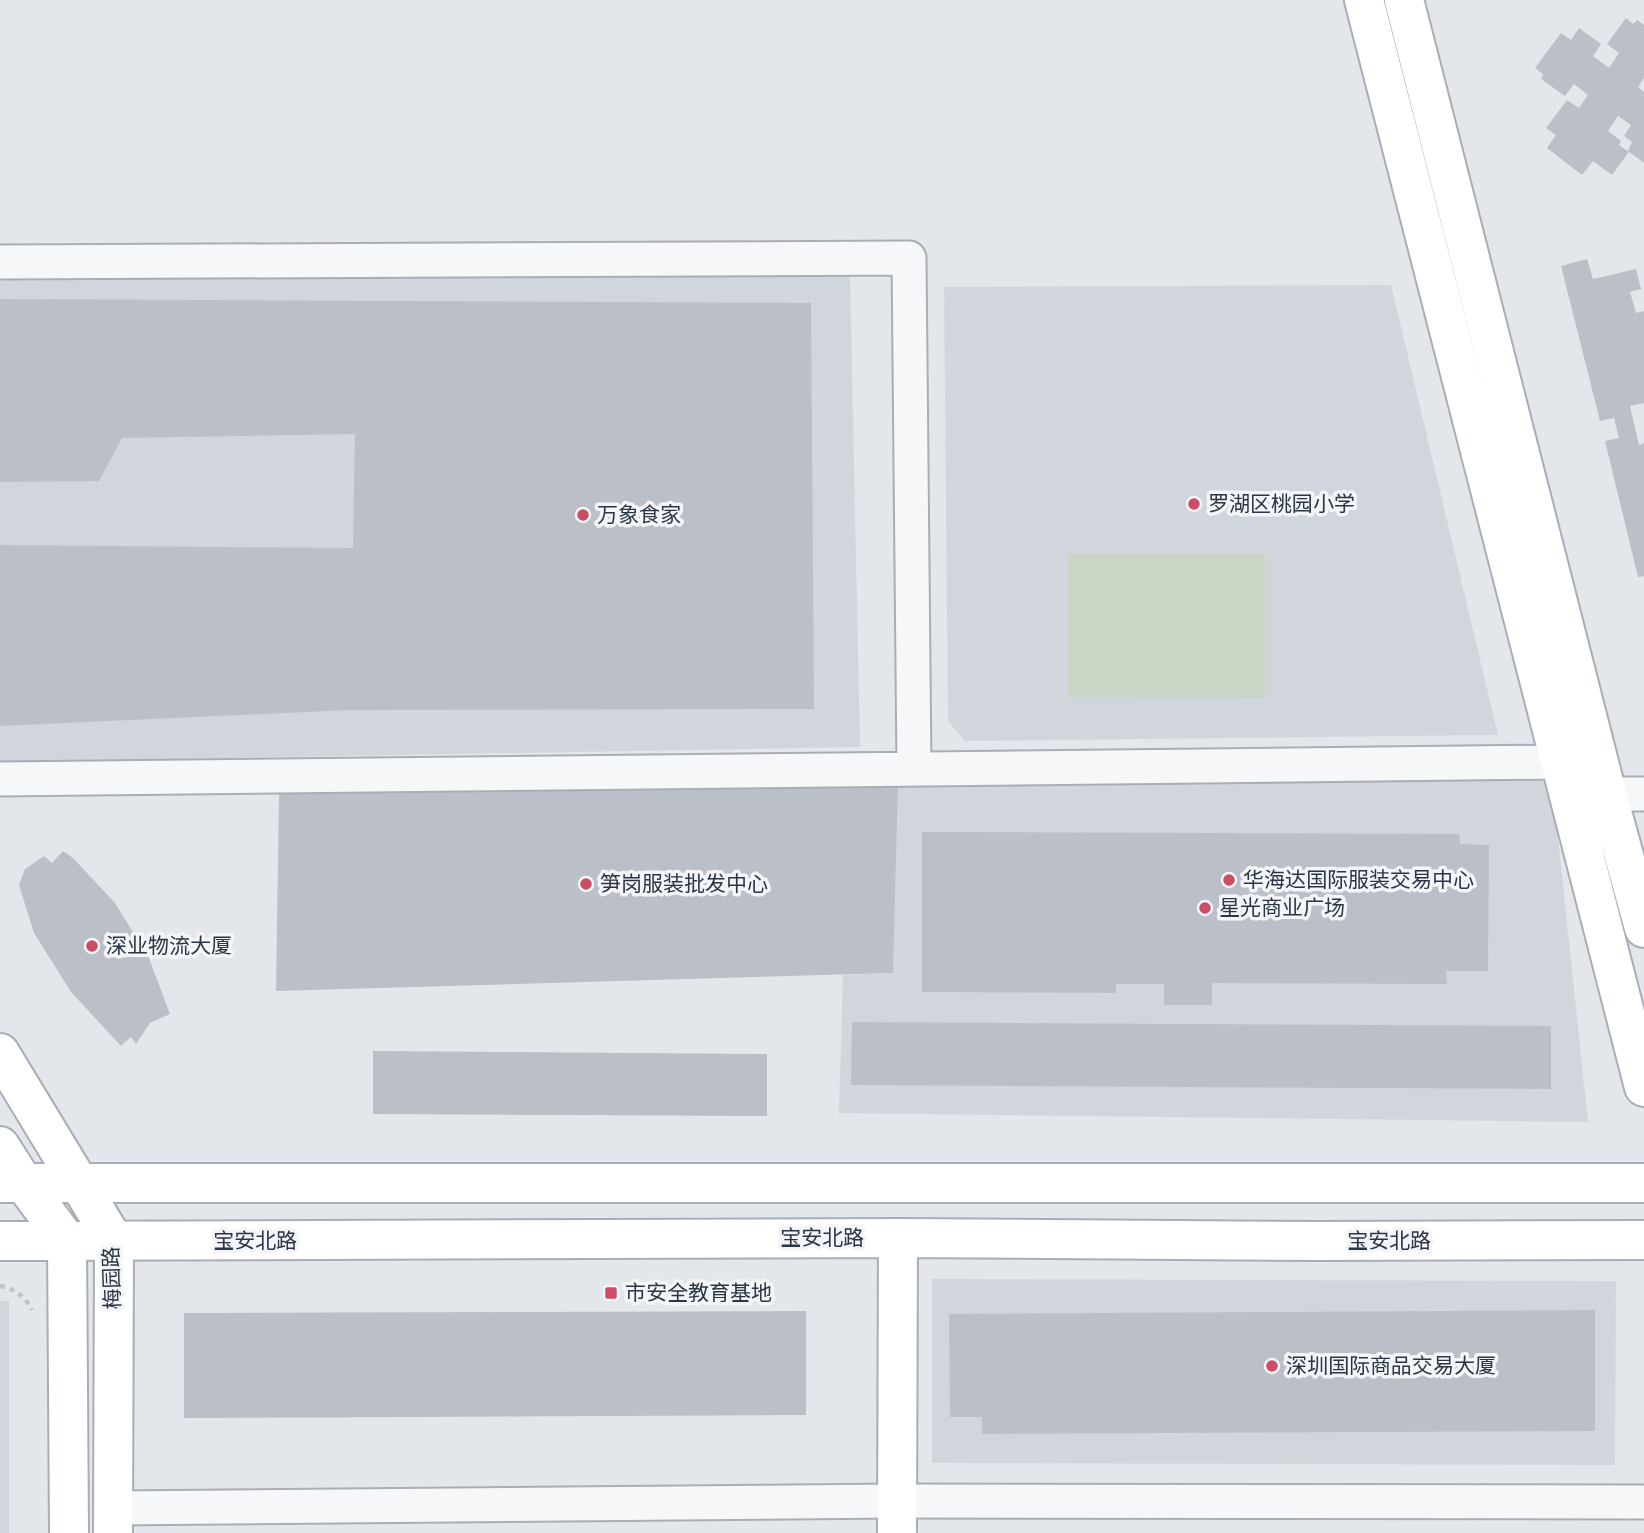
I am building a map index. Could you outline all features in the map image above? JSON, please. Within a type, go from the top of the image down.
[{"type":"street","points":[[1364,0],[1644,1087]]},
{"type":"street","points":[[1404,0],[1626,794],[1644,928]]},
{"type":"street","points":[[0,262],[909,258],[914,769]]},
{"type":"street","points":[[0,779],[1560,762]]},
{"type":"street","name":"梅园路","points":[[0,1053],[114,1241],[113,1520]]},
{"type":"street","name":"梅园路","points":[[0,1146],[11,1182],[67,1241],[69,1533]]},
{"type":"street","points":[[11,1182],[1644,1183]]},
{"type":"street","points":[[897,1517],[898,1238]]},
{"type":"street","name":"宝安北路","points":[[0,1241],[898,1238],[1644,1240]]},
{"type":"street","points":[[113,1520],[897,1517],[1644,1502]]},
{"type":"shaded area","points":[[0,275],[850,277],[860,747],[0,762]]},
{"type":"shaded area","name":"罗湖区桃园小学","points":[[1391,285],[1498,735],[965,741],[948,721],[944,287]]},
{"type":"shaded area","name":"华海达国际服装交易中心","points":[[1552,780],[1588,1122],[839,1113],[843,975],[893,973],[898,787]]},
{"type":"shaded area","name":"深圳国际商品交易大厦","points":[[932,1279],[1616,1281],[1615,1465],[932,1463]]},
{"type":"shaded area","points":[[0,1301],[9,1301],[9,1533],[0,1533]]},
{"type":"green space","points":[[1068,554],[1265,554],[1265,698],[1068,697]]},
{"type":"building","points":[[1626,18],[1633,24],[1637,20],[1644,25],[1644,78],[1638,87],[1644,92],[1644,163],[1628,151],[1632,142],[1624,136],[1631,125],[1618,116],[1608,131],[1621,141],[1619,145],[1629,152],[1612,175],[1593,161],[1582,175],[1547,148],[1556,135],[1546,128],[1567,100],[1579,108],[1588,95],[1574,84],[1565,96],[1541,79],[1543,74],[1535,68],[1561,33],[1571,40],[1579,28],[1601,44],[1593,56],[1609,68],[1619,53],[1607,44]]},
{"type":"building","points":[[1587,259],[1593,279],[1636,269],[1641,289],[1630,292],[1636,313],[1644,311],[1644,403],[1630,406],[1639,445],[1644,443],[1644,576],[1638,577],[1605,441],[1619,438],[1614,418],[1600,421],[1561,266]]},
{"type":"building","name":"万象食家","points":[[0,299],[811,303],[814,709],[350,710],[0,726],[0,545],[353,548],[355,434],[122,438],[99,481],[0,482]]},
{"type":"building","name":"笋岗服装批发中心","points":[[898,787],[893,973],[276,991],[279,794]]},
{"type":"building","name":"星光商业广场","points":[[922,832],[1459,834],[1460,844],[1489,845],[1488,971],[1446,971],[1447,984],[1212,983],[1212,1005],[1164,1005],[1164,984],[1116,984],[1116,993],[922,992]]},
{"type":"building","name":"深业物流大厦","points":[[63,851],[73,858],[115,903],[149,958],[170,1014],[150,1023],[136,1044],[131,1037],[121,1046],[71,992],[34,933],[19,885],[25,869],[44,856],[52,863]]},
{"type":"building","points":[[852,1022],[1551,1026],[1551,1089],[851,1085]]},
{"type":"building","points":[[373,1051],[767,1054],[767,1116],[373,1114]]},
{"type":"building","name":"深圳国际商品交易大厦","points":[[1595,1310],[1595,1431],[982,1434],[982,1417],[950,1417],[949,1314]]},
{"type":"building","points":[[806,1311],[806,1415],[184,1418],[184,1313]]},
{"type":"place","name":"罗湖区桃园小学","points":[[1194,504]]},
{"type":"place","name":"万象食家","points":[[583,515]]},
{"type":"place","name":"华海达国际服装交易中心","points":[[1229,880]]},
{"type":"place","name":"笋岗服装批发中心","points":[[586,884]]},
{"type":"place","name":"星光商业广场","points":[[1205,908]]},
{"type":"place","name":"深业物流大厦","points":[[92,946]]},
{"type":"place","name":"市安全教育基地","points":[[611,1293]]},
{"type":"place","name":"深圳国际商品交易大厦","points":[[1272,1366]]}]
